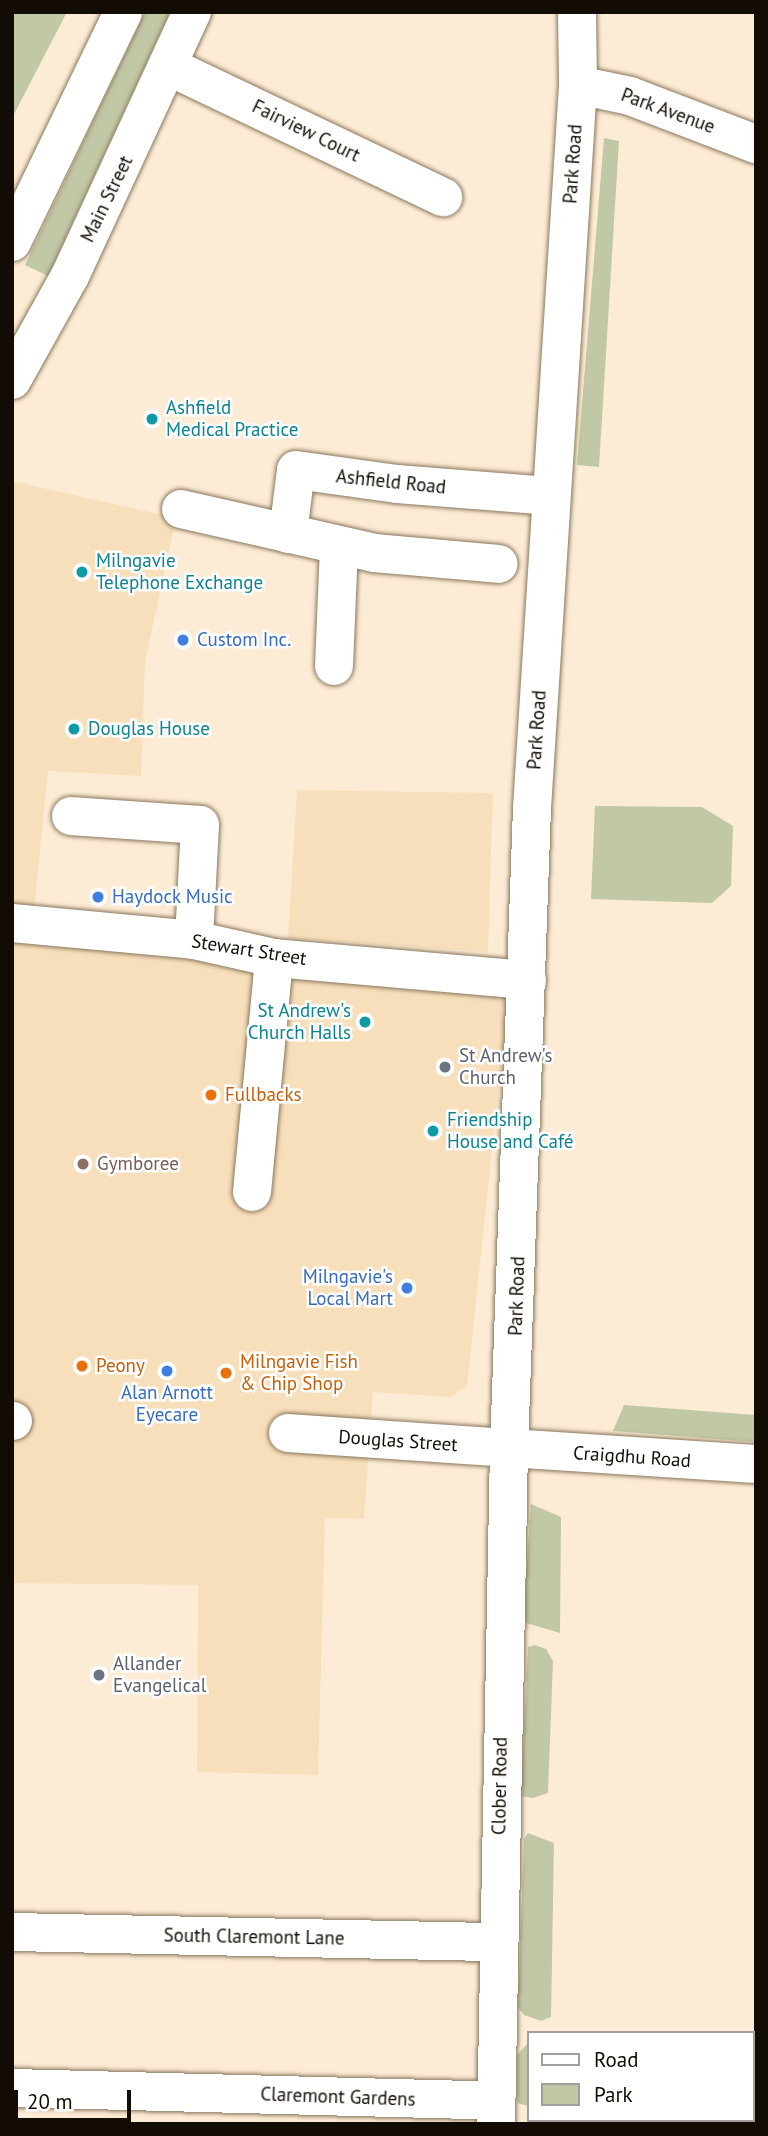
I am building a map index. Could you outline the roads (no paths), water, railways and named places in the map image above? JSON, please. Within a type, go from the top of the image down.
[{"type":"street","points":[[12,242],[123,12]]},
{"type":"street","name":"Main Street","points":[[12,380],[70,276],[192,12]]},
{"type":"street","name":"Park Road","points":[[509,1448],[527,980],[550,496],[578,85],[577,12]]},
{"type":"street","name":"Fairview Court","points":[[168,66],[443,197]]},
{"type":"street","name":"Park Avenue","points":[[578,85],[630,96],[756,144]]},
{"type":"street","name":"Ashfield Road","points":[[288,534],[296,470],[397,484],[550,496]]},
{"type":"street","points":[[181,509],[374,553],[499,564]]},
{"type":"street","points":[[334,666],[349,624],[339,546]]},
{"type":"street","points":[[71,816],[200,825],[194,940]]},
{"type":"street","name":"Stewart Street","points":[[12,923],[194,940],[274,958],[527,980]]},
{"type":"street","points":[[252,1192],[274,958]]},
{"type":"street","name":"Douglas Street","points":[[288,1433],[509,1448]]},
{"type":"street","name":"Craigdhu Road","points":[[509,1448],[756,1465]]},
{"type":"street","name":"Clober Road","points":[[496,2113],[497,1942],[509,1448]]},
{"type":"street","name":"South Claremont Lane","points":[[12,1932],[497,1942]]},
{"type":"street","name":"Claremont Gardens","points":[[12,2088],[496,2113]]},
{"type":"place","name":"Ashfield Medical Practice","points":[[152,419]]},
{"type":"place","name":"Milngavie Telephone Exchange","points":[[82,572]]},
{"type":"place","name":"Custom Inc.","points":[[183,640]]},
{"type":"place","name":"Douglas House","points":[[74,729]]},
{"type":"place","name":"Haydock Music","points":[[98,897]]},
{"type":"place","name":"St Andrew's Church Halls","points":[[365,1022]]},
{"type":"place","name":"St Andrew's Church","points":[[445,1067]]},
{"type":"place","name":"Fullbacks","points":[[211,1095]]},
{"type":"place","name":"Friendship House and Café","points":[[433,1131]]},
{"type":"place","name":"Gymboree","points":[[83,1164]]},
{"type":"place","name":"Milngavie's Local Mart","points":[[407,1288]]},
{"type":"place","name":"Peony","points":[[82,1366]]},
{"type":"place","name":"Alan Arnott Eyecare","points":[[167,1371]]},
{"type":"place","name":"Milngavie Fish & Chip Shop","points":[[226,1373]]},
{"type":"place","name":"Allander Evangelical","points":[[99,1675]]}]
